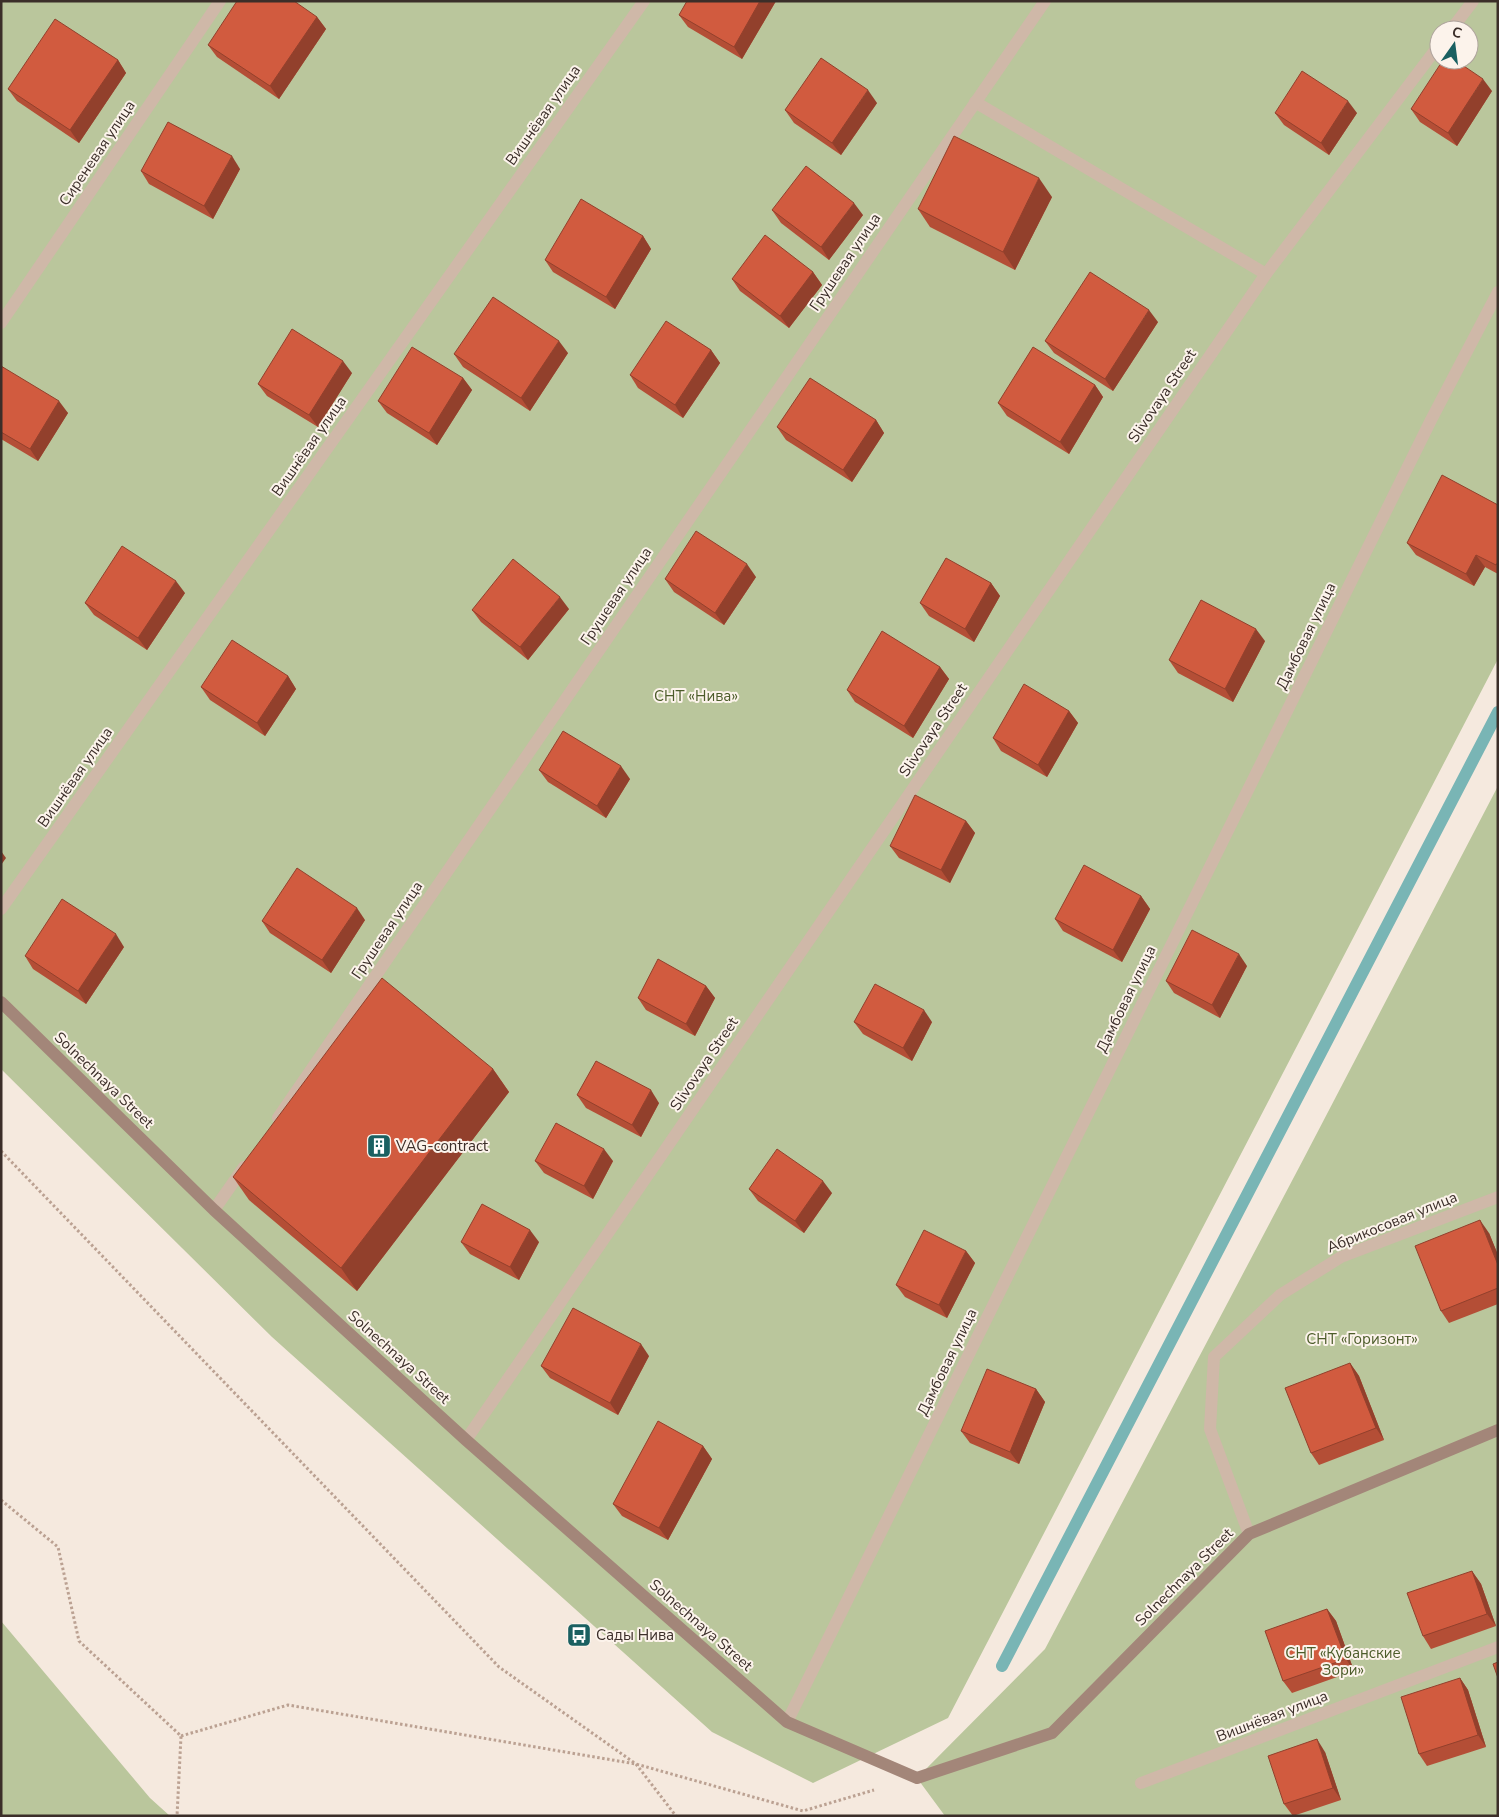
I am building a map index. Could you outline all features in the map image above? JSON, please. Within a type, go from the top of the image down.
[{"type":"street","name":"Сиреневая улица","points":[[1,323],[220,1]]},
{"type":"street","name":"Вишнёвая улица","points":[[1,909],[644,1]]},
{"type":"street","name":"Грушевая улица","points":[[271,1128],[1045,1]]},
{"type":"street","points":[[1458,20],[1472,1]]},
{"type":"street","name":"Slivovaya Street","points":[[466,1440],[1266,274],[1429,58]]},
{"type":"street","points":[[975,102],[1266,274]]},
{"type":"street","name":"Дамбовая улица","points":[[787,1722],[1431,420],[1498,292]]},
{"type":"street","name":"Solnechnaya Street","points":[[1,1002],[214,1210],[466,1440],[787,1722],[917,1778],[1052,1733],[1249,1534],[1498,1430]]},
{"type":"street","points":[[214,1210],[254,1153]]},
{"type":"street","name":"Абрикосовая улица","points":[[1249,1534],[1210,1429],[1214,1357],[1280,1295],[1341,1257],[1498,1197]]},
{"type":"street","name":"Вишнёвая улица","points":[[1141,1783],[1498,1647]]},
{"type":"path","points":[[1,1151],[498,1667],[636,1764],[676,1816]]},
{"type":"path","points":[[1,1500],[58,1547],[79,1640],[181,1736],[178,1816]]},
{"type":"path","points":[[181,1736],[288,1705],[636,1764],[803,1811],[917,1778]]},
{"type":"green space","name":"СНТ «Нива»","points":[[1,1],[1498,1],[1498,659],[948,1718],[813,1783],[712,1732],[272,1337],[1,1069]]},
{"type":"green space","points":[[1498,786],[1498,1816],[945,1816],[917,1778],[1045,1649]]},
{"type":"green space","points":[[1,1621],[150,1798],[170,1816],[1,1816]]},
{"type":"building","points":[[237,1],[294,1],[317,17],[270,86],[208,45]]},
{"type":"building","points":[[687,1],[760,1],[734,47],[679,15]]},
{"type":"building","points":[[55,19],[118,60],[70,130],[8,89]]},
{"type":"building","points":[[821,58],[868,90],[832,143],[785,110]]},
{"type":"building","points":[[1436,70],[1470,70],[1483,79],[1448,133],[1411,109]]},
{"type":"building","points":[[1302,71],[1348,101],[1321,143],[1275,113]]},
{"type":"building","points":[[168,122],[232,156],[204,206],[141,171]]},
{"type":"building","points":[[954,136],[1039,178],[1003,252],[918,209]]},
{"type":"building","points":[[806,166],[854,203],[821,247],[772,210]]},
{"type":"building","points":[[581,199],[643,236],[606,297],[545,260]]},
{"type":"building","points":[[765,235],[813,272],[780,316],[732,279]]},
{"type":"building","points":[[1090,272],[1149,310],[1105,379],[1045,341]]},
{"type":"building","points":[[493,297],[559,341],[521,398],[454,354]]},
{"type":"building","points":[[666,321],[711,350],[675,405],[630,375]]},
{"type":"building","points":[[292,329],[343,361],[309,415],[258,384]]},
{"type":"building","points":[[412,347],[463,378],[429,433],[378,401]]},
{"type":"building","points":[[1033,347],[1095,385],[1060,442],[998,403]]},
{"type":"building","points":[[1,366],[59,401],[30,449],[1,432]]},
{"type":"building","points":[[810,378],[876,420],[843,470],[777,427]]},
{"type":"building","points":[[1442,475],[1498,505],[1498,562],[1496,565],[1476,555],[1466,574],[1407,543]]},
{"type":"building","points":[[696,531],[747,564],[715,613],[665,579]]},
{"type":"building","points":[[122,546],[176,581],[138,638],[85,603]]},
{"type":"building","points":[[946,558],[991,583],[965,629],[920,603]]},
{"type":"building","points":[[513,559],[560,597],[520,647],[472,610]]},
{"type":"building","points":[[1201,600],[1256,629],[1225,689],[1169,660]]},
{"type":"building","points":[[882,631],[940,667],[904,726],[847,690]]},
{"type":"building","points":[[232,640],[288,676],[257,723],[201,687]]},
{"type":"building","points":[[1024,684],[1069,711],[1038,765],[993,738]]},
{"type":"building","points":[[563,731],[621,766],[597,806],[539,770]]},
{"type":"building","points":[[915,795],[966,821],[941,870],[890,846]]},
{"type":"building","points":[[1084,865],[1141,896],[1113,950],[1055,919]]},
{"type":"building","points":[[297,868],[357,908],[322,960],[262,921]]},
{"type":"building","points":[[62,899],[116,934],[78,991],[25,956]]},
{"type":"building","points":[[1192,930],[1239,954],[1212,1005],[1166,981]]},
{"type":"building","points":[[658,959],[706,986],[686,1024],[638,998]]},
{"type":"building","name":"VAG-contract","points":[[382,978],[493,1069],[341,1268],[233,1177]]},
{"type":"building","points":[[875,984],[924,1010],[903,1048],[854,1022]]},
{"type":"building","points":[[596,1061],[651,1090],[632,1125],[577,1095]]},
{"type":"building","points":[[556,1123],[604,1149],[584,1186],[535,1161]]},
{"type":"building","points":[[777,1149],[823,1181],[795,1221],[749,1189]]},
{"type":"building","points":[[482,1204],[530,1230],[510,1267],[461,1242]]},
{"type":"building","points":[[1480,1220],[1498,1265],[1498,1288],[1441,1311],[1415,1246]]},
{"type":"building","points":[[924,1230],[966,1251],[939,1305],[896,1285]]},
{"type":"building","points":[[573,1308],[641,1344],[610,1403],[541,1366]]},
{"type":"building","points":[[1350,1363],[1376,1428],[1311,1453],[1285,1388]]},
{"type":"building","points":[[987,1369],[1036,1389],[1010,1452],[961,1431]]},
{"type":"building","points":[[658,1421],[703,1446],[659,1528],[613,1504]]},
{"type":"building","points":[[1472,1571],[1487,1614],[1423,1636],[1407,1593]]},
{"type":"building","points":[[1327,1609],[1346,1659],[1283,1681],[1265,1631]]},
{"type":"building","points":[[1498,1662],[1498,1678],[1493,1664]]},
{"type":"building","points":[[1460,1678],[1478,1735],[1419,1754],[1401,1697]]},
{"type":"building","points":[[1317,1739],[1333,1788],[1284,1804],[1268,1756]]},
{"type":"waterway","points":[[1002,1666],[1498,712]]},
{"type":"place","name":"VAG-contract","points":[[379,1146]]},
{"type":"place","name":"Сады Нива","points":[[579,1635]]},
{"type":"park label","name":"СНТ «Горизонт»","points":[[1362,1339]]},
{"type":"park label","name":"СНТ «Кубанские Зори»","points":[[1343,1662]]}]
